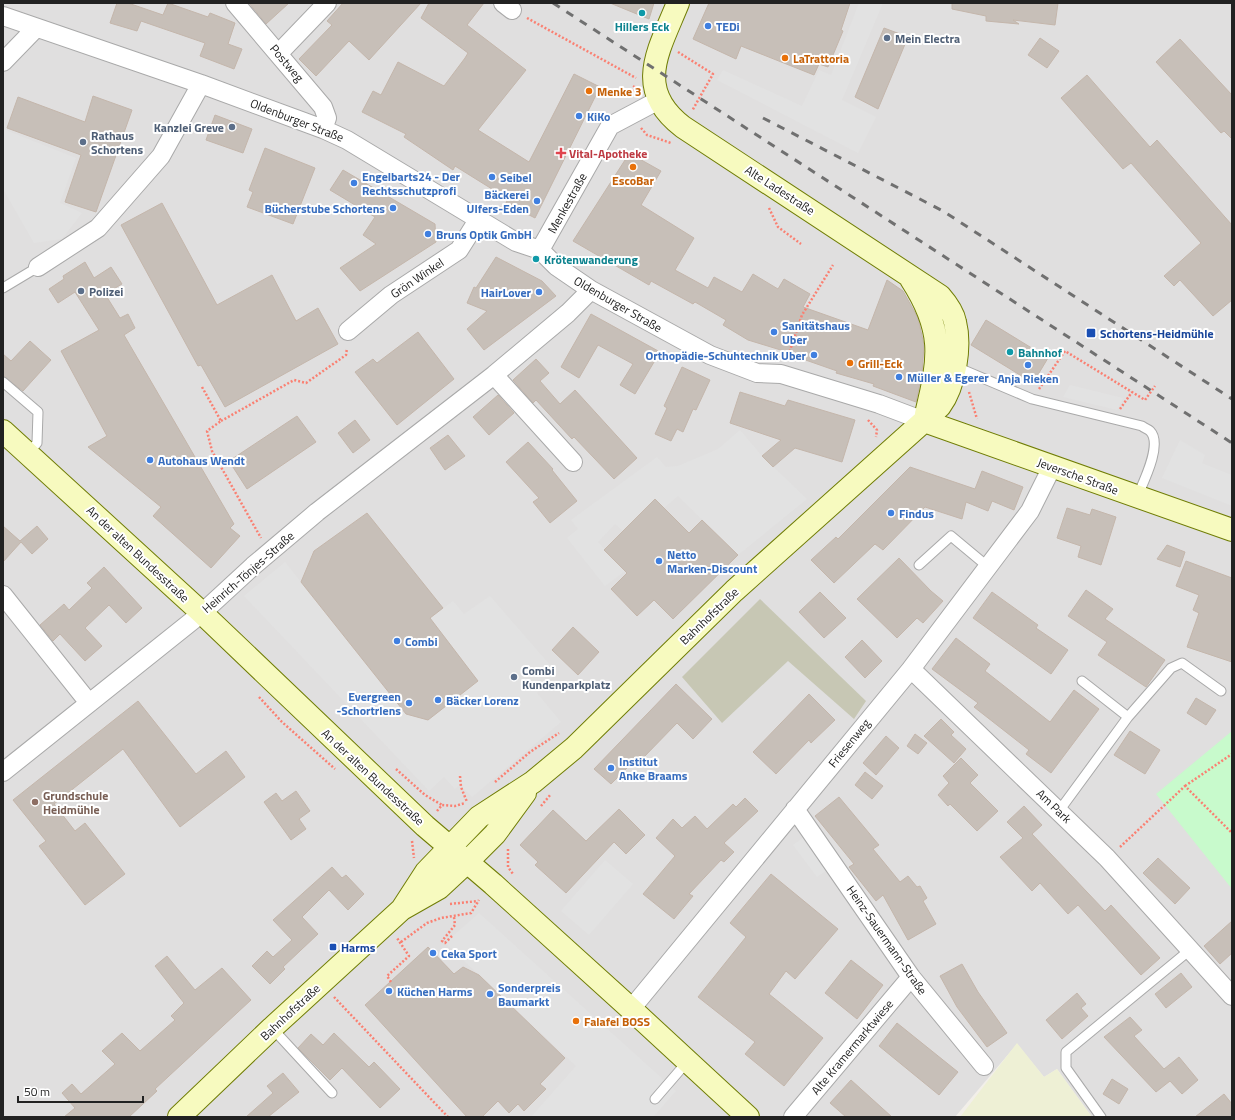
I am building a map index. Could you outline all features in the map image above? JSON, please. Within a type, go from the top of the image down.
[{"type":"street","name":"Postweg","points":[[235,3],[323,107],[327,118],[323,129]]},
{"type":"street","points":[[279,54],[327,3]]},
{"type":"street","points":[[659,100],[653,82],[654,68],[678,3]]},
{"type":"street","name":"Oldenburger Straße","points":[[3,16],[201,84],[323,129],[347,140],[516,242],[540,250],[556,266],[591,290],[710,355],[757,373],[781,374],[879,404],[924,421]]},
{"type":"street","points":[[3,62],[36,28]]},
{"type":"street","points":[[38,267],[98,228],[161,156],[201,84]]},
{"type":"street","name":"Menkestraße","points":[[540,250],[610,126],[659,100]]},
{"type":"street","name":"Alte Ladestraße","points":[[659,100],[668,114],[683,127],[908,275],[926,306],[933,323],[937,341],[946,364],[949,388],[940,405],[924,421]]},
{"type":"street","name":"Grön Winkel","points":[[348,331],[391,295],[459,250],[478,220]]},
{"type":"street","name":"Heinrich-Tönjes-Straße","points":[[3,772],[202,613],[317,512],[494,375],[568,313],[591,290]]},
{"type":"street","points":[[494,375],[573,462]]},
{"type":"street","name":"Jeversche Straße","points":[[924,421],[1232,530]]},
{"type":"street","name":"Bahnhofstraße","points":[[402,909],[426,872],[479,818],[533,782],[574,748],[734,591],[924,421]]},
{"type":"street","name":"An der alten Bundesstraße","points":[[3,431],[202,613],[334,740],[449,847],[631,1009],[748,1117]]},
{"type":"street","name":"Friesenweg","points":[[631,1009],[911,669],[987,566],[1030,511],[1052,467]]},
{"type":"street","points":[[3,595],[89,703]]},
{"type":"street","name":"Am Park","points":[[911,669],[1107,858],[1232,996]]},
{"type":"street","name":"Bahnhofstraße","points":[[179,1117],[272,1028],[402,909],[439,888],[467,862],[495,834],[533,782]]},
{"type":"street","name":"Heinz-Sauermann-Straße","points":[[795,809],[911,977],[984,1066]]},
{"type":"street","name":"Alte Kramermarktwiese","points":[[793,1117],[911,977]]},
{"type":"lane","points":[[3,288],[38,267]]},
{"type":"lane","points":[[946,364],[1032,399],[1142,426],[1151,432],[1155,442],[1153,456],[1137,497]]},
{"type":"lane","points":[[3,382],[38,412],[37,443],[28,454]]},
{"type":"lane","points":[[919,565],[951,536],[987,566]]},
{"type":"lane","points":[[1059,811],[1128,717],[1171,668],[1182,664],[1221,690]]},
{"type":"lane","points":[[1082,682],[1128,717]]},
{"type":"lane","points":[[1101,1117],[1066,1068],[1066,1052],[1191,949]]},
{"type":"lane","points":[[272,1028],[332,1093]]},
{"type":"lane","points":[[655,1099],[688,1062]]},
{"type":"path","points":[[507,7],[637,79]]},
{"type":"path","points":[[677,48],[682,56],[713,74],[688,118]]},
{"type":"path","points":[[764,205],[770,209],[778,227],[801,244]]},
{"type":"path","points":[[781,374],[802,315],[833,265]]},
{"type":"path","points":[[271,551],[259,535],[212,451],[207,431],[221,421],[294,380],[306,384],[346,354],[348,331]]},
{"type":"path","points":[[1032,399],[1065,351],[1145,400],[1155,386]]},
{"type":"path","points":[[202,387],[221,421]]},
{"type":"path","points":[[1113,419],[1132,392]]},
{"type":"path","points":[[863,418],[869,421],[877,430],[876,437]]},
{"type":"path","points":[[1107,858],[1185,786],[1232,754]]},
{"type":"path","points":[[460,776],[460,787],[467,803]]},
{"type":"path","points":[[1185,786],[1232,833]]},
{"type":"path","points":[[391,982],[387,976],[409,956],[401,942],[427,923],[441,918],[471,913],[478,901]]},
{"type":"path","points":[[452,936],[445,943],[442,941],[455,925],[454,917]]},
{"type":"path","points":[[321,984],[448,1117]]},
{"type":"shaded area","points":[[3,3],[1232,3],[1232,1117],[1092,1117],[1057,1069],[1044,1077],[1017,1044],[955,1117],[3,1117]]},
{"type":"shaded area","points":[[859,3],[883,3],[842,100],[876,117],[858,153],[717,80],[723,70],[802,106],[819,70],[831,75]]},
{"type":"shaded area","points":[[3,122],[8,131],[76,158],[60,203],[82,213],[62,239],[34,243],[3,189]]},
{"type":"shaded area","points":[[1070,385],[1123,398],[1117,410],[1063,397]]},
{"type":"shaded area","points":[[740,430],[762,456],[807,499],[738,555],[678,496],[664,508],[623,531],[615,524],[598,542],[625,571],[605,586],[567,538],[578,529],[571,520],[657,457],[666,467],[678,466],[718,449]]},
{"type":"shaded area","points":[[1180,440],[1205,455],[1202,463],[1232,475],[1232,506],[1162,478]]},
{"type":"shaded area","name":"Combi Kundenparkplatz","points":[[285,562],[406,714],[428,720],[478,681],[430,618],[453,601],[464,614],[490,596],[557,673],[537,693],[561,722],[472,797],[460,785],[455,789],[444,777],[429,791],[244,596]]},
{"type":"shaded area","points":[[760,599],[866,701],[854,719],[788,661],[722,723],[682,677]]},
{"type":"shaded area","points":[[807,835],[831,867],[817,877],[793,845]]},
{"type":"shaded area","points":[[605,860],[633,884],[589,935],[561,911]]},
{"type":"shaded area","points":[[479,913],[676,1091],[653,1117],[531,1117],[576,1066],[445,943]]},
{"type":"shaded area","points":[[1017,1043],[1044,1077],[1057,1069],[1092,1117],[960,1117]]},
{"type":"green space","points":[[1232,731],[1232,889],[1156,794]]},
{"type":"building","points":[[117,3],[128,3],[163,15],[168,3],[208,17],[210,13],[235,23],[228,44],[242,49],[234,69],[200,56],[205,43],[141,21],[137,31],[110,23]]},
{"type":"building","points":[[249,3],[289,3],[266,24]]},
{"type":"building","points":[[343,3],[421,3],[369,60],[349,41],[316,76],[299,59],[332,25],[327,21]]},
{"type":"building","points":[[429,3],[484,3],[467,25],[526,70],[478,130],[529,162],[574,74],[600,87],[535,218],[506,203],[508,199],[455,166],[453,170],[404,137],[406,134],[362,112],[373,91],[381,95],[398,62],[444,86],[465,58],[468,53],[421,18]]},
{"type":"building","name":"Hillers Eck","points":[[610,3],[654,3],[649,19]]},
{"type":"building","points":[[709,3],[850,3],[841,30],[843,31],[828,67],[819,64],[814,75],[741,46],[736,59],[693,39]]},
{"type":"building","points":[[952,3],[1058,3],[1055,25],[1013,20],[1019,24],[986,21],[986,16],[952,9]]},
{"type":"building","points":[[884,28],[908,37],[878,109],[855,97]]},
{"type":"building","points":[[1040,38],[1059,51],[1047,68],[1028,55]]},
{"type":"building","points":[[1180,39],[1232,95],[1232,139],[1224,131],[1221,133],[1156,62]]},
{"type":"building","points":[[1087,75],[1150,147],[1157,140],[1232,225],[1232,300],[1213,316],[1180,280],[1174,286],[1164,276],[1201,243],[1131,163],[1123,169],[1061,98]]},
{"type":"building","name":"Rathaus Schortens","points":[[93,96],[132,110],[96,212],[65,202],[81,155],[7,128],[18,97],[85,122]]},
{"type":"building","points":[[215,115],[252,129],[243,153],[206,140]]},
{"type":"building","points":[[265,148],[315,168],[293,224],[247,207],[253,192],[249,190]]},
{"type":"building","points":[[636,157],[661,171],[641,205],[694,238],[675,270],[708,288],[714,277],[742,292],[753,274],[778,289],[784,279],[810,294],[803,307],[868,330],[887,280],[903,291],[918,318],[924,345],[922,374],[916,402],[873,386],[874,384],[836,373],[837,371],[797,357],[797,355],[748,340],[723,325],[726,320],[695,302],[693,304],[651,281],[649,285],[573,241],[625,160]]},
{"type":"building","points":[[343,170],[435,224],[436,242],[360,291],[340,268],[376,244],[363,235],[375,217],[330,190]]},
{"type":"building","points":[[162,203],[217,305],[272,275],[296,321],[318,308],[338,344],[225,407],[201,365],[198,366],[121,225]]},
{"type":"building","points":[[496,257],[542,281],[556,296],[484,350],[467,329],[487,311],[467,303],[474,287],[476,288]]},
{"type":"building","name":"Autohaus Wendt","points":[[85,262],[94,278],[111,267],[122,284],[105,294],[120,318],[128,314],[135,328],[124,335],[234,524],[230,528],[240,536],[211,568],[153,516],[161,507],[88,447],[107,436],[61,351],[99,330],[75,292],[58,303],[49,289],[64,279],[63,276]]},
{"type":"building","points":[[591,314],[660,352],[635,394],[620,385],[633,364],[598,345],[579,378],[561,367]]},
{"type":"building","name":"Bahnhof","points":[[986,320],[1048,358],[1033,383],[971,345]]},
{"type":"building","points":[[418,332],[454,379],[397,425],[355,372],[373,359],[377,363]]},
{"type":"building","points":[[30,341],[51,360],[23,391],[3,376],[3,354],[11,361]]},
{"type":"building","points":[[536,359],[549,373],[540,381],[560,404],[575,390],[637,458],[614,479],[574,437],[572,439],[536,400],[533,403],[513,380]]},
{"type":"building","points":[[682,367],[710,380],[696,410],[693,409],[683,432],[677,429],[671,441],[655,434],[667,408],[664,406]]},
{"type":"building","points":[[740,392],[785,406],[788,400],[855,420],[842,462],[795,448],[773,467],[762,456],[781,440],[730,423]]},
{"type":"building","points":[[498,395],[514,413],[489,435],[473,417]]},
{"type":"building","points":[[297,416],[316,442],[247,489],[229,461]]},
{"type":"building","points":[[355,420],[370,440],[353,453],[338,433]]},
{"type":"building","points":[[448,435],[465,456],[445,470],[430,448]]},
{"type":"building","points":[[528,442],[553,469],[552,470],[577,501],[550,523],[533,502],[539,498],[506,462]]},
{"type":"building","points":[[910,467],[975,489],[982,471],[1023,487],[1014,510],[992,501],[988,511],[966,502],[962,519],[925,507],[883,550],[875,544],[834,583],[811,560],[836,537],[838,539]]},
{"type":"building","points":[[655,499],[689,533],[702,520],[738,555],[673,619],[654,600],[637,616],[611,589],[627,573],[604,550]]},
{"type":"building","points":[[1067,508],[1090,515],[1092,509],[1116,517],[1101,565],[1078,557],[1081,546],[1057,538]]},
{"type":"building","points":[[367,513],[443,608],[430,618],[478,681],[428,720],[406,714],[301,582],[314,551]]},
{"type":"building","points":[[3,526],[20,541],[37,526],[48,539],[32,554],[21,542],[3,562]]},
{"type":"building","points":[[1167,545],[1185,552],[1180,567],[1157,559]]},
{"type":"building","points":[[899,558],[931,591],[943,601],[923,623],[917,618],[897,638],[857,599]]},
{"type":"building","points":[[1186,561],[1232,578],[1232,662],[1187,647],[1199,613],[1193,610],[1199,595],[1176,586]]},
{"type":"building","points":[[104,567],[142,608],[126,623],[109,605],[85,628],[102,646],[85,661],[60,634],[53,641],[40,625],[64,604],[69,610],[92,588],[87,583]]},
{"type":"building","points":[[1086,590],[1113,609],[1105,619],[1165,660],[1146,687],[1098,655],[1107,642],[1068,616]]},
{"type":"building","points":[[820,592],[846,618],[824,638],[799,612]]},
{"type":"building","points":[[992,592],[1038,625],[1036,628],[1068,650],[1051,674],[973,618]]},
{"type":"building","points":[[573,627],[599,652],[578,675],[552,650]]},
{"type":"building","points":[[956,638],[990,664],[985,671],[1050,722],[1074,690],[1099,709],[1051,773],[1026,754],[1029,750],[974,707],[978,703],[932,669]]},
{"type":"building","points":[[862,640],[882,661],[865,678],[845,657]]},
{"type":"building","points":[[676,684],[712,719],[693,739],[677,723],[643,758],[640,755],[611,784],[594,769]]},
{"type":"building","points":[[809,694],[835,720],[811,743],[809,740],[776,774],[753,752]]},
{"type":"building","points":[[1196,698],[1216,710],[1206,725],[1187,713]]},
{"type":"building","name":"Grundschule Heidmühle","points":[[138,701],[196,774],[226,751],[245,777],[180,827],[123,749],[54,804],[75,831],[85,823],[125,874],[85,905],[39,846],[46,841],[13,800]]},
{"type":"building","points":[[941,719],[954,732],[951,735],[966,749],[954,763],[924,736]]},
{"type":"building","points":[[1130,731],[1160,750],[1145,774],[1114,755]]},
{"type":"building","points":[[915,734],[927,743],[918,754],[907,746]]},
{"type":"building","points":[[886,736],[899,748],[876,775],[863,763]]},
{"type":"building","points":[[961,758],[978,775],[970,783],[998,811],[977,831],[950,804],[948,806],[938,795],[949,783],[943,776]]},
{"type":"building","points":[[865,772],[883,786],[872,799],[855,785]]},
{"type":"building","points":[[296,791],[310,811],[299,819],[306,829],[291,840],[264,802],[276,793],[282,801]]},
{"type":"building","points":[[839,797],[879,845],[873,849],[900,882],[908,876],[917,887],[920,886],[927,898],[923,901],[936,924],[908,940],[883,895],[876,901],[849,867],[854,864],[815,816]]},
{"type":"building","points":[[745,798],[758,811],[724,843],[734,852],[724,862],[721,860],[689,894],[693,896],[674,919],[643,894],[675,856],[656,838],[673,819],[682,828],[695,816],[707,829],[733,804],[736,807]]},
{"type":"building","points":[[1024,806],[1042,825],[1032,834],[1105,911],[1111,905],[1160,958],[1141,975],[1078,905],[1068,914],[1040,883],[1032,891],[1000,857],[1023,838],[1007,822]]},
{"type":"building","points":[[619,809],[645,835],[626,854],[614,842],[566,893],[535,865],[538,862],[520,845],[553,810],[586,841]]},
{"type":"building","points":[[1158,858],[1190,888],[1175,904],[1143,873]]},
{"type":"building","points":[[332,867],[342,878],[346,875],[364,894],[348,910],[329,890],[302,917],[318,934],[283,967],[285,969],[270,984],[252,966],[267,951],[273,957],[292,940],[273,920]]},
{"type":"building","points":[[771,874],[838,929],[795,979],[786,971],[769,994],[823,1038],[784,1086],[745,1054],[755,1042],[698,997],[746,937],[730,923]]},
{"type":"building","points":[[1232,921],[1232,953],[1220,964],[1204,946]]},
{"type":"building","points":[[428,947],[454,974],[463,967],[479,975],[565,1058],[540,1084],[546,1089],[524,1111],[518,1104],[509,1113],[498,1101],[482,1117],[467,1117],[365,1005]]},
{"type":"building","points":[[167,956],[195,990],[222,968],[251,1000],[155,1089],[157,1091],[129,1117],[64,1117],[75,1108],[62,1093],[72,1084],[81,1094],[115,1064],[102,1051],[122,1033],[140,1051],[175,1020],[171,1016],[184,1003],[155,966]]},
{"type":"building","points":[[851,960],[883,985],[857,1019],[825,993]]},
{"type":"building","points":[[962,964],[978,992],[1007,1033],[987,1047],[957,1007],[940,976]]},
{"type":"building","points":[[1181,973],[1192,987],[1166,1008],[1155,994]]},
{"type":"building","points":[[1077,993],[1086,1004],[1081,1008],[1088,1016],[1062,1039],[1046,1020]]},
{"type":"building","points":[[1130,1017],[1142,1030],[1134,1036],[1164,1069],[1179,1057],[1198,1080],[1182,1094],[1170,1081],[1156,1092],[1104,1037]]},
{"type":"building","points":[[897,1023],[958,1072],[939,1095],[879,1046]]},
{"type":"building","points":[[334,1033],[369,1067],[374,1062],[400,1089],[380,1108],[342,1068],[330,1080],[298,1048],[311,1034],[323,1045]]},
{"type":"building","points":[[283,1073],[299,1092],[268,1117],[246,1117],[273,1093],[267,1086]]},
{"type":"building","points":[[1112,1079],[1128,1089],[1119,1104],[1103,1094]]},
{"type":"building","points":[[851,1080],[892,1117],[846,1117],[830,1103]]},
{"type":"building","points":[[1224,1094],[1232,1104],[1232,1117],[1195,1117]]},
{"type":"railway","points":[[553,3],[1232,443]]},
{"type":"railway","points":[[763,118],[943,211],[1232,399]]},
{"type":"place","name":"Hillers Eck","points":[[642,13]]},
{"type":"place","name":"TEDi","points":[[708,26]]},
{"type":"place","name":"Mein Electra","points":[[887,38]]},
{"type":"place","name":"LaTrattoria","points":[[785,58]]},
{"type":"place","name":"Menke 3","points":[[589,91]]},
{"type":"place","name":"KiKo","points":[[579,116]]},
{"type":"place","name":"Kanzlei Greve","points":[[232,127]]},
{"type":"place","name":"Rathaus Schortens","points":[[83,142]]},
{"type":"place","name":"Vital-Apotheke","points":[[561,153]]},
{"type":"place","name":"EscoBar","points":[[633,167]]},
{"type":"place","name":"Seibel","points":[[492,177]]},
{"type":"place","name":"Engelbarts24 - Der Rechtsschutzprofi","points":[[354,183]]},
{"type":"place","name":"Bäckerei Ulfers-Eden","points":[[537,201]]},
{"type":"place","name":"Bücherstube Schortens","points":[[393,208]]},
{"type":"place","name":"Bruns Optik GmbH","points":[[428,234]]},
{"type":"place","name":"Krötenwanderung","points":[[536,259]]},
{"type":"place","name":"Polizei","points":[[81,291]]},
{"type":"place","name":"HairLover","points":[[539,292]]},
{"type":"place","name":"Sanitätshaus Uber","points":[[774,332]]},
{"type":"place","name":"Schortens-Heidmühle","points":[[1091,333]]},
{"type":"place","name":"Bahnhof","points":[[1010,352]]},
{"type":"place","name":"Orthopädie-Schuhtechnik Uber","points":[[814,355]]},
{"type":"place","name":"Grill-Eck","points":[[850,363]]},
{"type":"place","name":"Anja Rieken","points":[[1028,365]]},
{"type":"place","name":"Müller & Egerer","points":[[899,377]]},
{"type":"place","name":"Autohaus Wendt","points":[[150,460]]},
{"type":"place","name":"Findus","points":[[891,513]]},
{"type":"place","name":"Netto Marken-Discount","points":[[659,561]]},
{"type":"place","name":"Combi","points":[[397,641]]},
{"type":"place","name":"Combi Kundenparkplatz","points":[[514,677]]},
{"type":"place","name":"Bäcker Lorenz","points":[[438,700]]},
{"type":"place","name":"Evergreen -Schortrlens","points":[[409,703]]},
{"type":"place","name":"Institut Anke Braams","points":[[611,768]]},
{"type":"place","name":"Grundschule Heidmühle","points":[[35,802]]},
{"type":"place","name":"Harms","points":[[333,947]]},
{"type":"place","name":"Ceka Sport","points":[[433,953]]},
{"type":"place","name":"Küchen Harms","points":[[389,991]]},
{"type":"place","name":"Sonderpreis Baumarkt","points":[[490,994]]},
{"type":"place","name":"Falafel BOSS","points":[[576,1021]]}]
